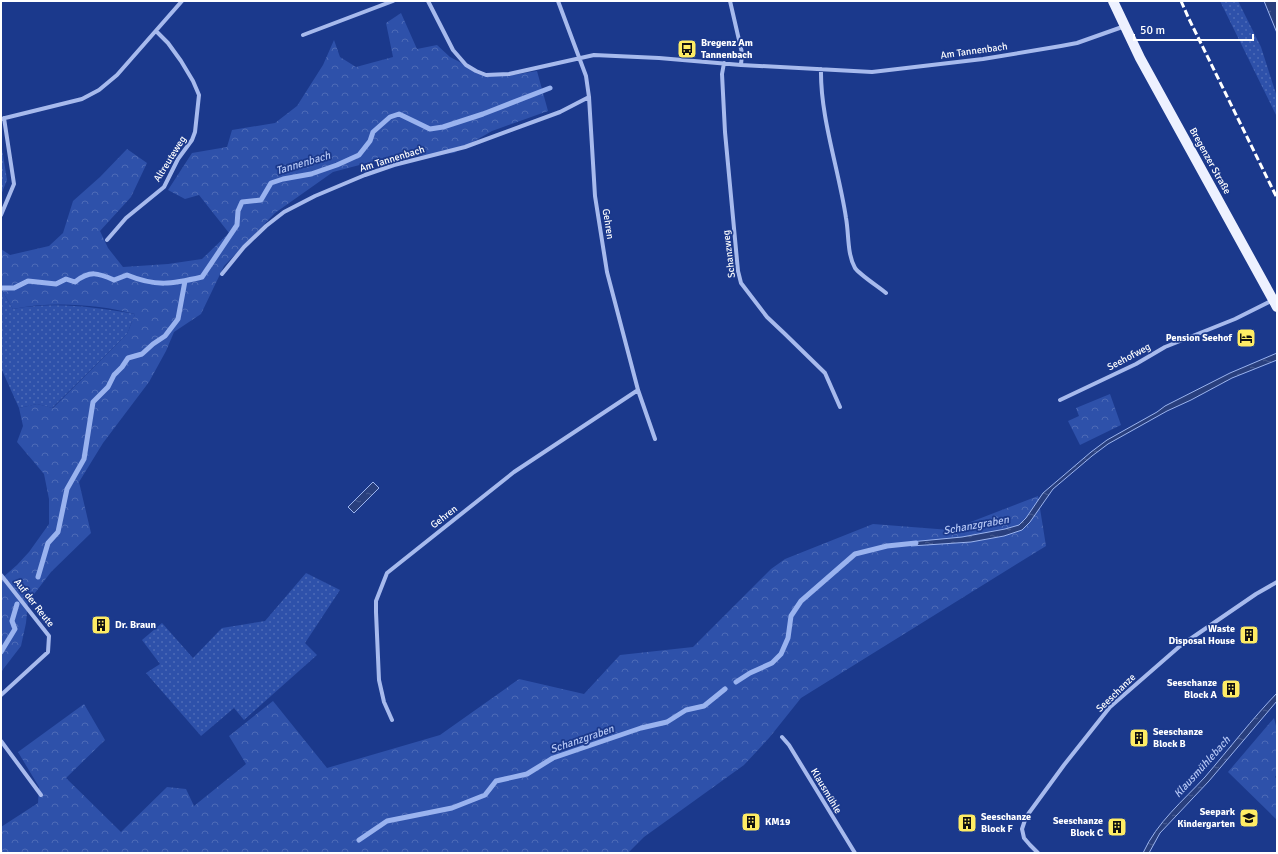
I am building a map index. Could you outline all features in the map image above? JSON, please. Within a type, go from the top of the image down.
[{"type":"main road","name":"Bregenzer Straße","points":[[1114,1],[1140,58],[1275,303]]},
{"type":"street","points":[[1,215],[14,184],[2,118],[82,99],[99,90],[117,74],[182,1]]},
{"type":"street","points":[[303,34],[392,1]]},
{"type":"street","name":"Am Tannenbach","points":[[428,1],[453,50],[466,65],[476,71],[486,74],[509,74],[594,55],[872,72],[983,59],[1077,43],[1125,26]]},
{"type":"street","name":"Gehren","points":[[558,1],[586,76],[589,97],[595,196],[607,272],[638,390],[655,439]]},
{"type":"street","points":[[730,1],[742,53],[741,65]]},
{"type":"street","name":"Altreuteweg","points":[[107,240],[126,218],[164,187],[178,159],[192,140],[195,132],[199,95],[193,81],[181,61],[156,31]]},
{"type":"street","name":"Schanzweg","points":[[724,63],[722,74],[725,132],[738,271],[741,283],[767,318],[825,373],[840,407]]},
{"type":"street","points":[[821,69],[826,118],[846,218],[851,260],[856,270],[886,293]]},
{"type":"street","name":"Am Tannenbach","points":[[222,274],[244,247],[266,226],[284,212],[315,196],[365,175],[394,165],[465,147],[560,112],[589,97]]},
{"type":"street","name":"Seehofweg","points":[[1060,400],[1136,364],[1165,347],[1275,303]]},
{"type":"street","name":"Gehren","points":[[392,720],[384,702],[379,680],[376,606],[376,601],[387,573],[514,472],[638,390]]},
{"type":"street","name":"Auf der Reute","points":[[1,575],[49,636],[48,652],[1,695]]},
{"type":"street","name":"Seeschanze","points":[[1038,853],[1024,838],[1022,830],[1026,817],[1064,765],[1110,707],[1180,646],[1256,594],[1277,582]]},
{"type":"street","name":"Klausmühle","points":[[782,737],[855,853]]},
{"type":"street","points":[[1,741],[41,795]]},
{"type":"green space","points":[[1220,1],[1238,1],[1261,47],[1277,97],[1277,117]]},
{"type":"green space","points":[[401,13],[417,49],[437,45],[450,57],[487,76],[507,76],[537,71],[548,111],[492,131],[454,153],[386,158],[333,172],[275,213],[224,266],[201,314],[174,332],[166,351],[149,382],[103,443],[79,482],[91,533],[51,572],[28,602],[26,623],[21,646],[1,672],[1,579],[29,552],[49,524],[49,499],[44,474],[17,442],[23,426],[19,408],[37,404],[53,408],[127,334],[135,314],[106,308],[59,304],[13,309],[1,289],[1,249],[10,255],[49,246],[63,233],[73,201],[100,177],[127,149],[147,163],[131,197],[100,231],[108,248],[123,267],[168,264],[202,259],[229,233],[199,195],[185,199],[168,190],[192,153],[227,147],[232,130],[275,123],[297,106],[323,65],[334,40],[340,57],[356,67],[393,57],[386,23]]},
{"type":"green space","points":[[1,142],[7,180],[1,195]]},
{"type":"green space","points":[[1,289],[13,309],[44,305],[59,305],[90,307],[135,314],[127,334],[52,408],[37,404],[19,408],[1,368]]},
{"type":"green space","points":[[1110,394],[1121,425],[1080,445],[1068,421],[1079,416],[1076,408]]},
{"type":"green space","points":[[1038,496],[1046,546],[801,698],[769,738],[744,765],[644,837],[628,853],[1,853],[1,827],[38,803],[39,787],[18,752],[84,704],[105,740],[66,778],[121,832],[167,787],[186,789],[194,806],[246,764],[229,736],[273,701],[327,768],[440,735],[519,679],[584,694],[620,655],[693,647],[771,569],[785,559],[873,524],[950,530]]},
{"type":"green space","points":[[306,573],[340,590],[305,643],[317,655],[244,720],[234,708],[201,736],[146,673],[160,664],[142,640],[162,623],[193,658],[222,628],[265,621]]},
{"type":"green space","points":[[1274,718],[1277,730],[1277,774],[1275,777],[1277,779],[1277,820],[1228,772]]},
{"type":"water","points":[[1264,1],[1277,1],[1277,33]]},
{"type":"water","points":[[1277,353],[1277,360],[1232,378],[1167,411],[1108,444],[1053,489],[1030,522],[1022,530],[1004,536],[971,542],[911,546],[910,542],[962,537],[1019,525],[1026,518],[1043,493],[1107,440],[1165,406],[1230,373]]},
{"type":"water","points":[[373,482],[379,488],[354,513],[348,507]]},
{"type":"water","points":[[1277,693],[1277,701],[1209,781],[1160,833],[1149,853],[1143,853],[1163,822],[1179,803],[1205,777]]},
{"type":"waterway","name":"Tannenbach","points":[[1,288],[14,288],[28,281],[56,284],[66,279],[75,282],[90,274],[99,274],[114,280],[127,275],[156,283],[173,283],[202,277],[237,225],[238,211],[242,202],[261,200],[271,183],[283,179],[311,174],[337,165],[359,155],[370,141],[373,132],[390,117],[399,114],[430,129],[443,127],[483,114],[550,88]]},
{"type":"waterway","points":[[38,577],[48,543],[58,532],[67,489],[84,459],[93,402],[108,387],[114,375],[128,358],[142,354],[165,336],[178,319],[185,281]]},
{"type":"waterway","name":"Schanzgraben","points":[[736,682],[750,673],[772,663],[781,654],[788,638],[791,616],[801,601],[855,554],[887,546],[916,543]]},
{"type":"waterway","points":[[1,652],[15,629],[12,621],[17,604]]},
{"type":"waterway","name":"Schanzgraben","points":[[359,840],[387,821],[452,808],[485,795],[496,781],[527,774],[553,758],[641,728],[667,722],[686,710],[704,706],[725,689]]},
{"type":"railway","points":[[1181,1],[1277,198]]},
{"type":"place","name":"Bregenz Am Tannenbach","points":[[687,49]]},
{"type":"place","name":"Pension Seehof","points":[[1246,338]]},
{"type":"place","name":"Dr. Braun","points":[[101,625]]},
{"type":"place","name":"Waste Disposal House","points":[[1249,635]]},
{"type":"place","name":"Seeschanze Block A","points":[[1231,689]]},
{"type":"place","name":"Seeschanze Block B","points":[[1139,738]]},
{"type":"place","name":"Seepark Kindergarten","points":[[1249,818]]},
{"type":"place","name":"KM19","points":[[751,822]]},
{"type":"place","name":"Seeschanze Block F","points":[[967,823]]},
{"type":"place","name":"Seeschanze Block C","points":[[1117,827]]},
{"type":"water label","name":"Klausmühlebach","points":[[1202,767]]}]
